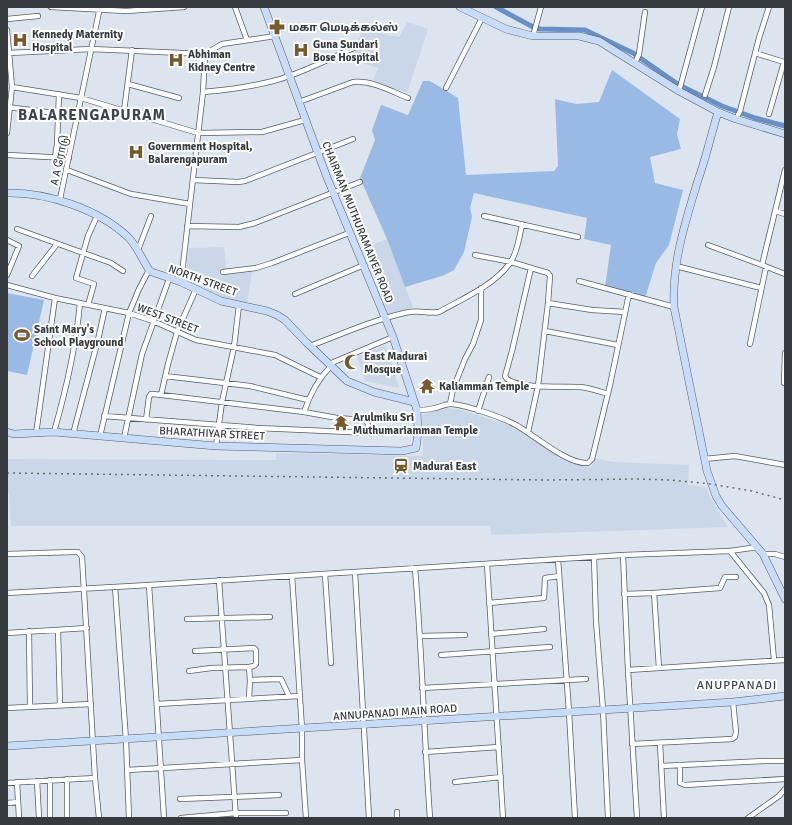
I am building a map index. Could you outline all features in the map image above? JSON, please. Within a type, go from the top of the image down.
[{"type":"street","points":[[51,7],[126,11],[184,7]]},
{"type":"street","points":[[235,7],[247,40]]},
{"type":"street","name":"CHAIRMAN MUTHURAMAIYER ROAD","points":[[264,7],[333,192],[393,336],[416,410],[418,432],[416,448]]},
{"type":"street","points":[[460,7],[506,29],[534,30],[579,36],[599,41],[637,58],[718,112],[738,115],[785,134]]},
{"type":"street","points":[[534,30],[541,7]]},
{"type":"street","points":[[681,86],[702,7]]},
{"type":"street","points":[[705,95],[714,67],[729,7]]},
{"type":"street","points":[[738,115],[754,53],[769,7]]},
{"type":"street","name":"A A ரோடு","points":[[60,200],[99,9]]},
{"type":"street","points":[[637,58],[645,12]]},
{"type":"street","points":[[7,19],[38,16]]},
{"type":"street","points":[[446,88],[482,18]]},
{"type":"street","points":[[7,30],[12,87],[7,134]]},
{"type":"street","points":[[9,53],[91,49],[205,54],[222,44],[275,36]]},
{"type":"street","points":[[203,92],[256,85],[289,76],[354,48]]},
{"type":"street","points":[[124,111],[132,50]]},
{"type":"street","points":[[754,53],[784,62],[769,114]]},
{"type":"street","points":[[181,282],[203,92],[205,54]]},
{"type":"street","points":[[299,102],[353,82],[361,81],[408,98]]},
{"type":"street","points":[[128,84],[179,98]]},
{"type":"street","points":[[12,87],[81,98],[198,133],[262,132],[305,120]]},
{"type":"street","points":[[55,157],[59,94]]},
{"type":"street","points":[[9,107],[78,116]]},
{"type":"street","points":[[718,112],[683,228],[676,266],[673,294],[674,307],[704,460],[716,496],[722,506],[763,554],[785,600]]},
{"type":"street","points":[[193,180],[245,181],[353,139]]},
{"type":"street","points":[[7,155],[69,158]]},
{"type":"street","points":[[66,170],[131,194],[190,204]]},
{"type":"street","points":[[750,344],[775,211],[785,170]]},
{"type":"street","points":[[187,226],[239,227],[255,223],[360,182]]},
{"type":"street","points":[[7,193],[20,192],[37,194],[60,200],[97,216],[114,226],[128,237],[138,250],[149,270],[129,313],[100,436]]},
{"type":"street","points":[[775,211],[785,214]]},
{"type":"street","points":[[88,305],[94,284],[76,278],[82,253],[97,216]]},
{"type":"street","points":[[138,250],[151,216]]},
{"type":"street","points":[[484,216],[578,237]]},
{"type":"street","points":[[310,346],[386,318],[412,312],[439,312],[489,284],[511,262],[517,246],[522,224]]},
{"type":"street","points":[[17,228],[111,263],[123,271]]},
{"type":"street","points":[[223,272],[256,268],[267,265],[350,233]]},
{"type":"street","points":[[7,240],[19,246],[7,275]]},
{"type":"street","points":[[32,276],[57,244]]},
{"type":"street","points":[[708,246],[785,274]]},
{"type":"street","points":[[475,255],[511,262],[548,273],[550,276],[538,386],[528,432]]},
{"type":"street","points":[[295,294],[364,265]]},
{"type":"street","points":[[676,266],[761,288]]},
{"type":"street","points":[[531,268],[505,376],[506,379],[511,382],[538,386],[582,388],[608,394]]},
{"type":"street","name":"NORTH STREET","points":[[149,270],[169,279],[181,282],[217,299],[267,311],[277,315],[285,320],[343,378],[360,387],[374,392],[414,402]]},
{"type":"street","points":[[124,438],[127,418],[142,354],[169,279]]},
{"type":"street","points":[[580,281],[674,307]]},
{"type":"street","name":"WEST STREET","points":[[7,285],[56,298],[129,313],[153,321],[196,340],[275,355],[320,377]]},
{"type":"street","points":[[450,404],[453,389],[465,359],[473,344],[481,320],[481,288]]},
{"type":"street","points":[[161,395],[177,332],[196,289]]},
{"type":"street","points":[[416,410],[450,404],[478,411],[504,419],[528,432],[558,452],[580,462],[588,462],[592,459],[608,394],[629,294]]},
{"type":"street","points":[[36,434],[56,298]]},
{"type":"street","points":[[54,432],[75,347],[80,303]]},
{"type":"street","points":[[548,303],[592,310],[625,312]]},
{"type":"street","points":[[216,446],[222,402],[234,347],[239,305]]},
{"type":"street","points":[[73,434],[105,308]]},
{"type":"street","points":[[545,330],[618,345]]},
{"type":"street","points":[[304,412],[308,400],[320,377],[330,365],[393,336]]},
{"type":"street","points":[[784,383],[785,354]]},
{"type":"street","points":[[165,376],[227,382],[271,390],[308,400]]},
{"type":"street","points":[[478,411],[489,378]]},
{"type":"street","points":[[146,420],[150,395],[153,394],[304,412],[337,418],[365,420],[368,424],[367,432]]},
{"type":"street","points":[[104,416],[219,426],[367,432],[418,432]]},
{"type":"street","name":"BHARATHIYAR STREET","points":[[7,432],[14,434],[54,432],[216,446],[402,451],[416,448]]},
{"type":"street","points":[[704,460],[735,456],[785,465]]},
{"type":"street","points":[[7,593],[149,586],[219,580],[623,555],[730,551],[758,547]]},
{"type":"street","points":[[730,551],[768,599],[774,660]]},
{"type":"street","points":[[7,554],[78,552],[82,557],[94,778],[98,818]]},
{"type":"street","points":[[763,554],[775,554],[785,557]]},
{"type":"street","points":[[623,555],[637,818]]},
{"type":"street","points":[[594,557],[596,621],[603,710],[608,818]]},
{"type":"street","points":[[558,559],[575,818]]},
{"type":"street","points":[[486,564],[503,818]]},
{"type":"street","points":[[415,568],[430,818]]},
{"type":"street","points":[[355,572],[369,818]]},
{"type":"street","points":[[325,574],[331,662]]},
{"type":"street","points":[[292,576],[306,818]]},
{"type":"street","points":[[489,603],[544,598],[545,578],[559,576]]},
{"type":"street","points":[[624,594],[720,588],[725,577],[736,577]]},
{"type":"street","points":[[219,580],[236,816]]},
{"type":"street","points":[[149,586],[164,818]]},
{"type":"street","points":[[114,587],[126,740],[129,818]]},
{"type":"street","points":[[654,593],[659,668]]},
{"type":"street","points":[[187,619],[270,617]]},
{"type":"street","points":[[7,633],[86,628]]},
{"type":"street","points":[[491,634],[544,629]]},
{"type":"street","points":[[58,630],[60,705]]},
{"type":"street","points":[[29,632],[30,706]]},
{"type":"street","points":[[420,636],[465,635]]},
{"type":"street","points":[[441,655],[550,647]]},
{"type":"street","points":[[189,671],[249,667],[256,664],[256,650],[254,648],[195,651]]},
{"type":"street","points":[[628,670],[785,660]]},
{"type":"street","points":[[249,667],[249,698]]},
{"type":"street","points":[[250,680],[281,679],[289,696]]},
{"type":"street","points":[[422,688],[586,679]]},
{"type":"street","points":[[157,704],[300,696]]},
{"type":"street","name":"ANNUPANADI MAIN ROAD","points":[[7,746],[93,740],[160,738],[734,702],[785,696]]},
{"type":"street","points":[[632,744],[732,739],[735,737],[736,732],[734,702]]},
{"type":"street","points":[[7,708],[91,704]]},
{"type":"street","points":[[660,743],[664,818]]},
{"type":"street","points":[[425,752],[499,748]]},
{"type":"street","points":[[127,770],[302,760]]},
{"type":"street","points":[[661,766],[765,760],[785,761]]},
{"type":"street","points":[[680,765],[680,783],[685,785],[785,779]]},
{"type":"street","points":[[455,782],[501,777]]},
{"type":"street","points":[[7,783],[94,778]]},
{"type":"street","points":[[50,780],[50,818]]},
{"type":"street","points":[[67,780],[67,818]]},
{"type":"street","points":[[37,781],[39,818]]},
{"type":"street","points":[[17,782],[19,818]]},
{"type":"street","points":[[748,818],[779,796],[785,789]]},
{"type":"street","points":[[180,799],[279,795]]},
{"type":"street","points":[[7,803],[18,802]]},
{"type":"street","points":[[397,812],[397,818]]},
{"type":"street","points":[[181,818],[286,813]]},
{"type":"shaded area","points":[[407,22],[428,29],[407,93],[373,80],[378,68],[353,60],[362,29],[399,37]]},
{"type":"shaded area","points":[[612,70],[680,119],[677,134],[681,149],[650,157],[655,183],[683,190],[669,245],[656,263],[645,298],[605,287],[611,245],[584,239],[587,218],[474,193],[470,208],[472,217],[464,252],[454,270],[442,276],[405,287],[387,239],[360,178],[375,140],[372,130],[381,105],[408,115],[423,81],[430,81],[458,98],[466,175],[554,171],[558,166],[555,99],[576,104],[599,102]]},
{"type":"shaded area","points":[[387,239],[413,307],[389,316],[363,248]]},
{"type":"shaded area","points":[[224,247],[227,274],[252,272],[247,304],[219,298],[187,283],[185,280],[189,248]]},
{"type":"shaded area","name":"Saint Mary's School Playground","points":[[7,293],[44,300],[27,375],[7,371]]},
{"type":"shaded area","points":[[386,345],[399,388],[365,381],[357,357]]},
{"type":"shaded area","points":[[446,408],[458,409],[503,423],[525,434],[558,457],[587,467],[591,467],[595,458],[614,462],[689,465],[688,485],[706,487],[710,497],[728,527],[491,535],[490,526],[11,526],[9,493],[7,493],[7,459],[276,460],[276,453],[423,456],[422,415]]},
{"type":"waterway","points":[[496,7],[533,27],[540,29],[585,30],[633,53],[679,85],[722,106],[755,118],[785,126]]},
{"type":"railway","points":[[7,473],[545,480],[671,480],[711,484],[752,491],[785,500]]},
{"type":"place","name":"மகா மெடிக்கல்ஸ்","points":[[277,27]]},
{"type":"place","name":"Kennedy Maternity Hospital","points":[[20,40]]},
{"type":"place","name":"Guna Sundari Bose Hospital","points":[[301,50]]},
{"type":"place","name":"Abhiman Kidney Centre","points":[[176,60]]},
{"type":"place","name":"Government Hospital, Balarengapuram","points":[[136,152]]},
{"type":"place","name":"Saint Mary's School Playground","points":[[22,335]]},
{"type":"place","name":"East Madurai Mosque","points":[[352,362]]},
{"type":"place","name":"Kaliamman Temple","points":[[427,386]]},
{"type":"place","name":"Arulmiku Sri Muthumariamman Temple","points":[[341,423]]},
{"type":"place","name":"Madurai East","points":[[401,466]]},
{"type":"district","name":"BALARENGAPURAM","points":[[92,115]]},
{"type":"district","name":"ANUPPANADI","points":[[737,685]]}]
